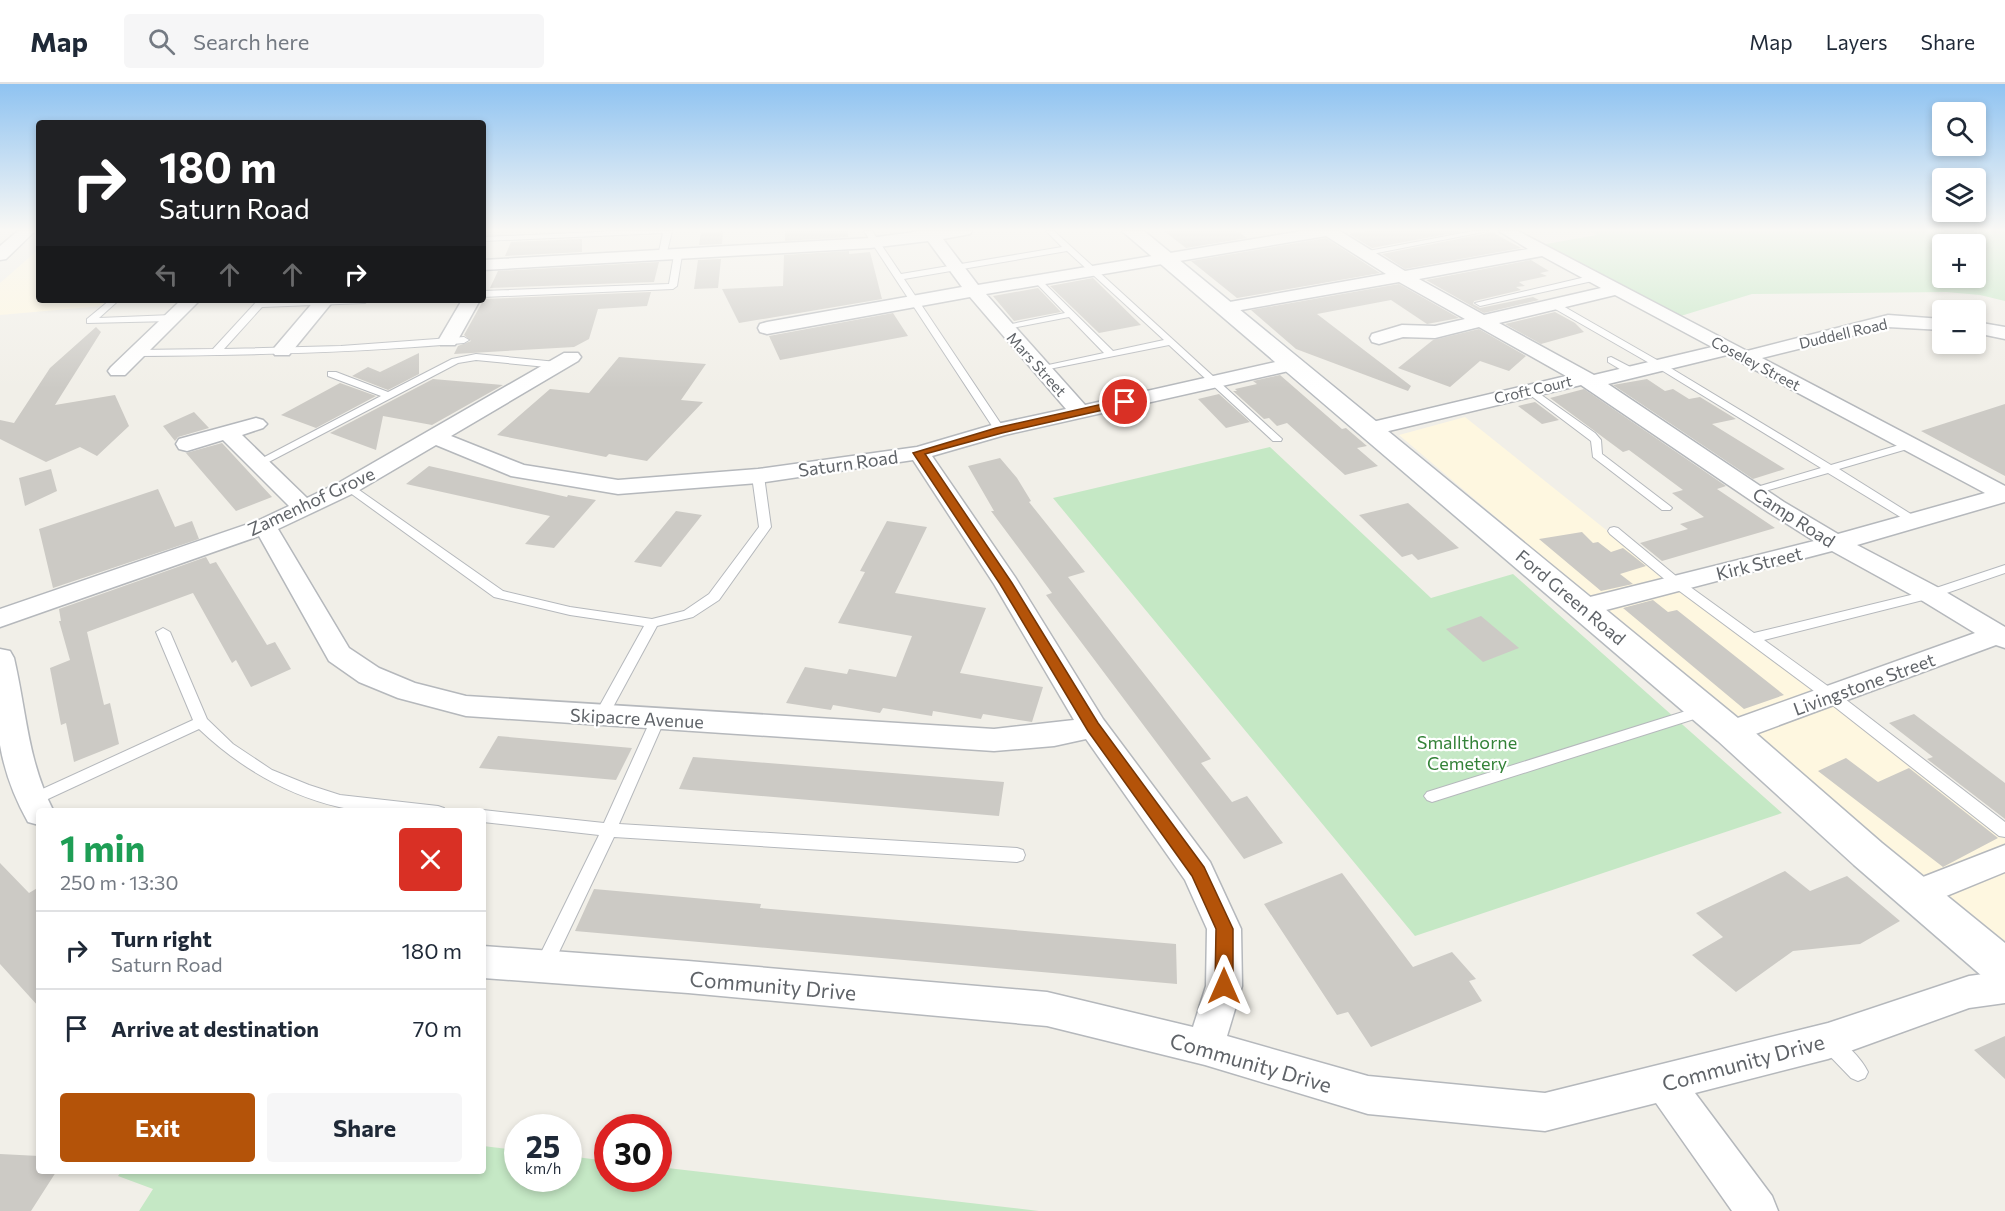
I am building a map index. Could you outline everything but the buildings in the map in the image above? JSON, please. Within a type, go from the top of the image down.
[{"type":"main road","name":"Ford Green Road","points":[[1194,284],[1372,429],[1705,710],[1868,854],[2005,969]]},
{"type":"street","name":"Mars Street","points":[[968,284],[1080,412]]},
{"type":"street","points":[[767,328],[1017,284]]},
{"type":"street","points":[[1224,308],[1359,284]]},
{"type":"street","name":"Camp Road","points":[[1418,284],[1481,312],[1835,543],[1930,594],[2001,637]]},
{"type":"street","name":"Coseley Street","points":[[1604,284],[2004,495]]},
{"type":"street","points":[[1379,338],[1396,326],[1435,332],[1481,312],[1553,304],[1616,290]]},
{"type":"street","points":[[118,371],[188,303]]},
{"type":"street","points":[[282,351],[323,303]]},
{"type":"street","points":[[456,341],[470,303]]},
{"type":"street","name":"Duddell Road","points":[[1737,353],[1888,321],[1932,323]]},
{"type":"street","points":[[1986,330],[2005,333]]},
{"type":"street","name":"Croft Court","points":[[1372,429],[1530,390],[1737,353]]},
{"type":"street","name":"Zamenhof Grove","points":[[0,618],[266,526],[348,487],[564,361]]},
{"type":"street","name":"Saturn Road","points":[[436,437],[519,471],[618,487],[758,476],[919,453],[1000,430],[1293,364]]},
{"type":"street","points":[[187,444],[256,423]]},
{"type":"street","points":[[227,432],[304,508]]},
{"type":"street","points":[[919,453],[1006,583],[1093,727],[1198,872],[1224,929],[1224,986],[1205,1047]]},
{"type":"street","name":"Kirk Street","points":[[1583,608],[1835,543],[2004,495]]},
{"type":"street","name":"Skipacre Avenue","points":[[266,526],[334,649],[369,675],[408,691],[466,706],[994,740],[1054,735],[1093,727]]},
{"type":"street","name":"Livingstone Street","points":[[1731,732],[2001,637]]},
{"type":"street","points":[[0,658],[6,680],[8,751],[34,807]]},
{"type":"street","points":[[1917,894],[2005,858]]},
{"type":"street","name":"Community Drive","points":[[486,962],[687,977],[1047,1010],[1205,1047],[1368,1095],[1545,1112],[1828,1041],[1969,992],[2005,987]]},
{"type":"street","points":[[1665,1083],[1757,1211]]},
{"type":"lane","points":[[486,294],[673,286],[673,284]]},
{"type":"lane","points":[[903,284],[1000,430]]},
{"type":"lane","points":[[1041,284],[1111,354]]},
{"type":"lane","points":[[1110,284],[1170,342],[1277,439]]},
{"type":"lane","points":[[1481,312],[1575,284]]},
{"type":"lane","points":[[111,303],[90,321],[172,318]]},
{"type":"lane","points":[[215,352],[260,303]]},
{"type":"lane","points":[[1553,304],[1661,366],[1916,521]]},
{"type":"lane","points":[[1005,328],[1071,314]]},
{"type":"lane","points":[[137,353],[282,351],[409,346],[456,341]]},
{"type":"lane","points":[[1042,369],[1170,342]]},
{"type":"lane","points":[[259,463],[455,361],[476,357],[564,361]]},
{"type":"lane","points":[[1611,360],[1632,372]]},
{"type":"lane","points":[[332,374],[388,395]]},
{"type":"lane","points":[[1530,390],[1591,435],[1596,440],[1597,455],[1665,508]]},
{"type":"lane","points":[[1754,491],[1910,445]]},
{"type":"lane","points":[[348,487],[499,594],[570,611],[652,623],[688,614],[714,597],[759,536],[765,527],[758,476]]},
{"type":"lane","points":[[1614,531],[1678,584],[1831,696],[2005,831]]},
{"type":"lane","points":[[1753,638],[1930,594],[2005,569]]},
{"type":"lane","points":[[601,716],[652,623]]},
{"type":"lane","points":[[163,632],[201,722],[228,748],[267,774],[304,790],[339,801],[402,808]]},
{"type":"lane","points":[[1432,796],[1705,710]]},
{"type":"lane","points":[[543,967],[609,830],[658,719]]},
{"type":"lane","points":[[34,807],[201,722]]},
{"type":"lane","points":[[486,816],[609,830],[1017,855]]},
{"type":"lane","points":[[1828,1041],[1858,1072]]},
{"type":"shaded area","points":[[0,284],[36,284],[36,303],[106,303],[102,306],[0,315]]},
{"type":"shaded area","points":[[1465,417],[1670,581],[2005,832],[2005,949],[1399,435]]},
{"type":"green space","points":[[1605,284],[1932,284],[1932,288],[1986,288],[1986,284],[2005,284],[2005,301],[1980,295],[1946,292],[1752,294],[1671,319]]},
{"type":"green space","name":"Smallthorne Cemetery","points":[[1270,447],[1431,598],[1513,574],[1782,813],[1415,936],[1053,498]]},
{"type":"green space","points":[[486,1146],[504,1148],[504,1192],[582,1192],[582,1158],[594,1159],[594,1192],[672,1192],[672,1169],[1039,1211],[139,1211],[153,1189],[118,1176],[120,1174],[486,1174]]},
{"type":"route","points":[[1125,402],[1000,430],[919,453],[1006,583],[1093,727],[1198,872],[1224,929],[1224,986]]}]
